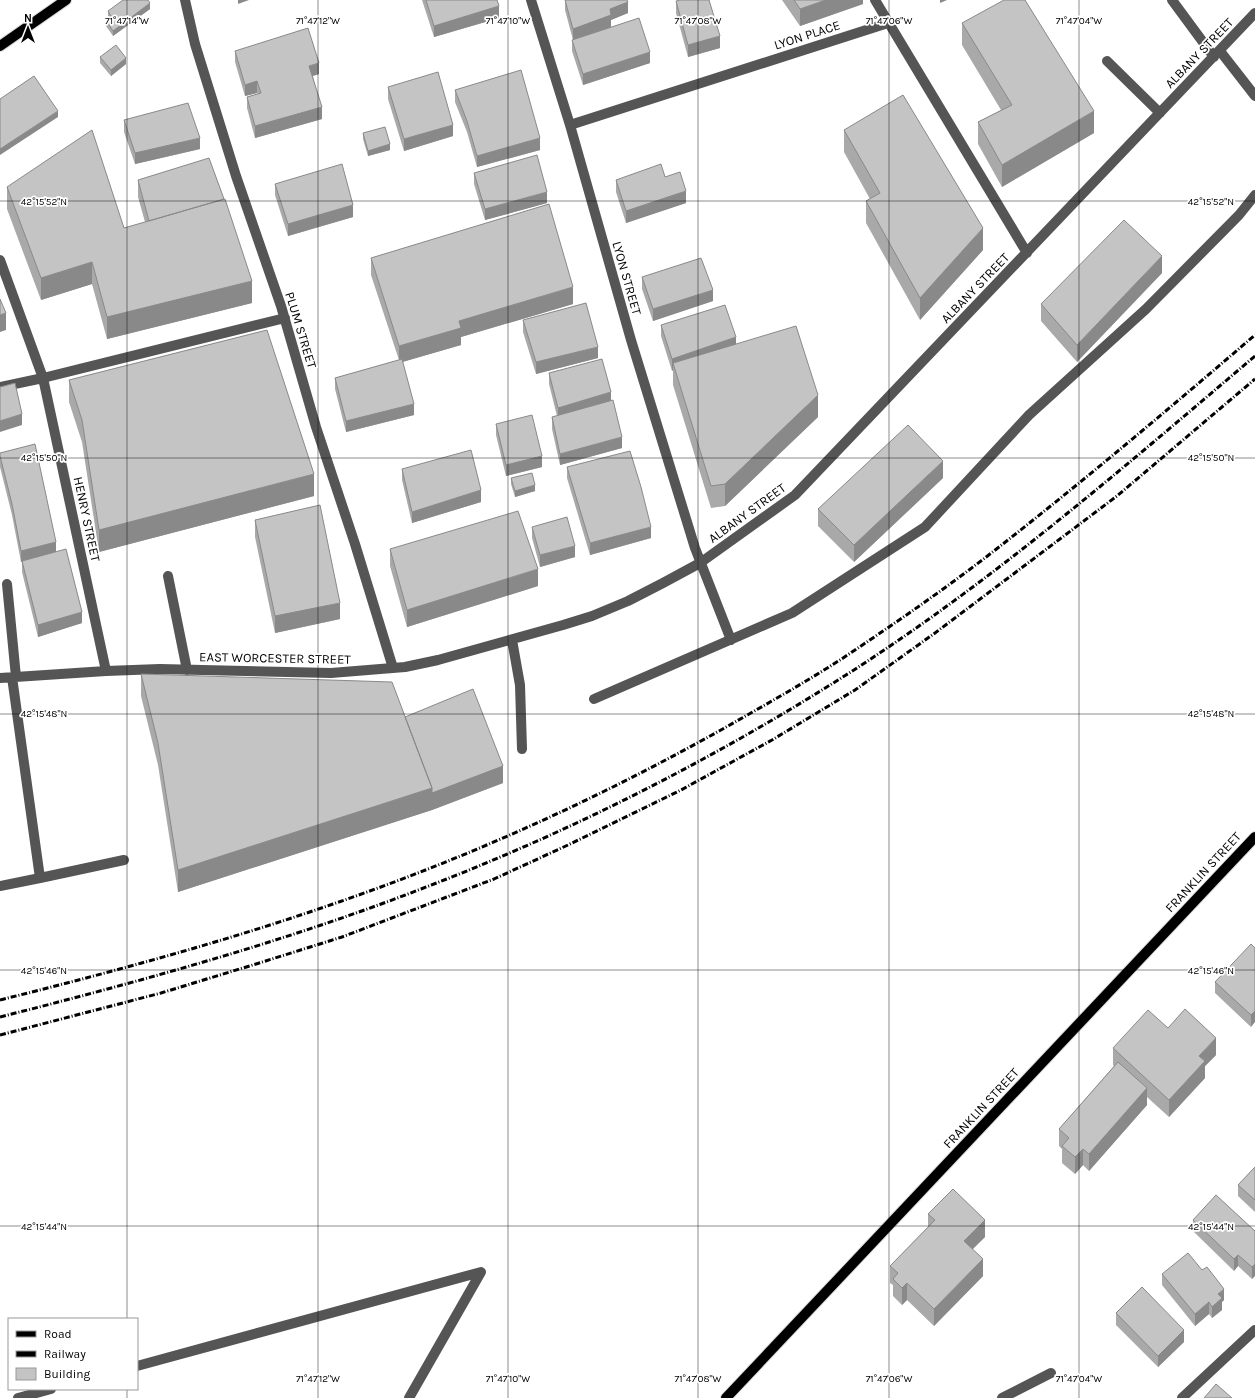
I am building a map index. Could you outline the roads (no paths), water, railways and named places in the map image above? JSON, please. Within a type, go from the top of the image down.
[{"type":"main road","points":[[0,46],[66,0]]},
{"type":"main road","name":"FRANKLIN STREET","points":[[726,1398],[1255,837]]},
{"type":"street","name":"PLUM STREET","points":[[185,0],[195,44],[236,176],[285,318],[316,427],[355,544],[393,668]]},
{"type":"street","name":"LYON STREET","points":[[531,0],[570,125],[631,340],[700,563],[731,640]]},
{"type":"street","points":[[875,0],[1027,253]]},
{"type":"street","points":[[1172,0],[1217,54],[1255,96]]},
{"type":"street","name":"ALBANY STREET","points":[[700,563],[796,495],[1255,14]]},
{"type":"street","name":"LYON PLACE","points":[[570,125],[888,23]]},
{"type":"street","points":[[1107,61],[1160,113]]},
{"type":"street","points":[[594,699],[792,613],[925,527],[1029,415],[1146,309],[1239,215],[1255,195]]},
{"type":"street","name":"HENRY STREET","points":[[0,260],[42,378],[106,671]]},
{"type":"street","points":[[0,387],[285,318]]},
{"type":"street","name":"EAST WORCESTER STREET","points":[[0,678],[106,671],[187,670],[331,673],[393,668],[438,660],[592,616],[628,600],[700,563]]},
{"type":"street","points":[[168,576],[187,670]]},
{"type":"street","points":[[7,584],[14,677],[40,878]]},
{"type":"street","points":[[512,640],[520,685],[522,749]]},
{"type":"street","points":[[0,886],[124,860]]},
{"type":"street","points":[[138,1366],[481,1272],[410,1398]]},
{"type":"street","points":[[1182,1398],[1255,1330]]},
{"type":"street","points":[[1002,1398],[1051,1374]]},
{"type":"street","points":[[18,1398],[47,1390]]},
{"type":"railway","points":[[0,1000],[84,979],[209,944],[292,918],[384,886],[485,846],[535,824],[680,752],[826,669],[941,591],[1064,495],[1255,335]]},
{"type":"railway","points":[[0,1017],[159,975],[265,943],[369,908],[421,889],[531,844],[638,793],[744,736],[795,706],[846,675],[953,602],[1056,523],[1255,356]]},
{"type":"railway","points":[[0,1035],[161,993],[342,937],[494,879],[681,790],[772,740],[855,690],[935,633],[1117,496],[1255,379]]}]
